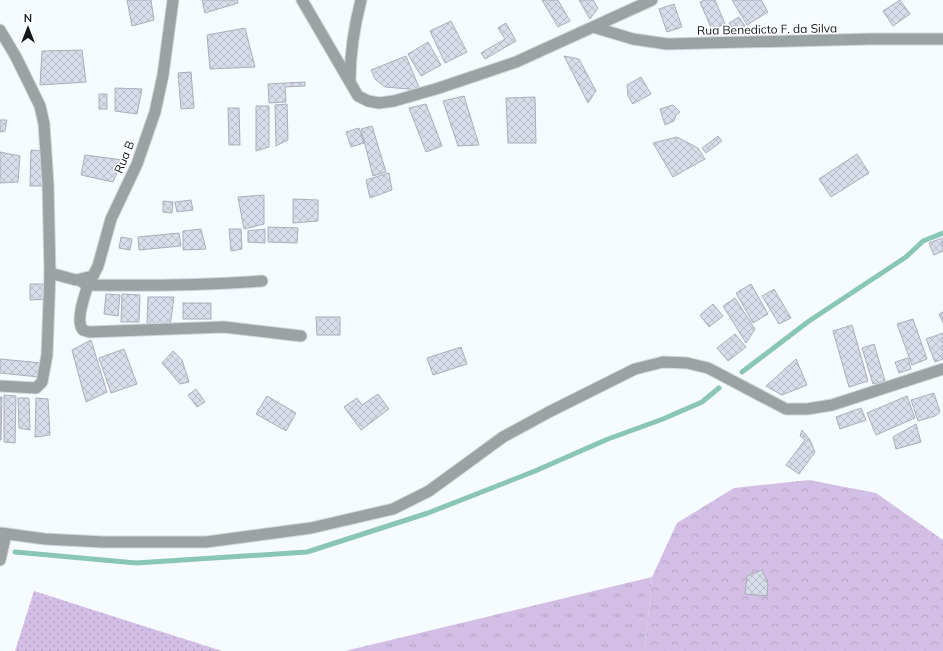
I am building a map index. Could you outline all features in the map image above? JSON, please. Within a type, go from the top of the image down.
[{"type":"street","name":"Rua B","points":[[76,280],[93,276],[98,266],[111,219],[137,164],[155,112],[163,75],[173,0]]},
{"type":"street","points":[[302,0],[358,96],[368,101],[379,103],[394,101],[438,88],[516,62],[652,0]]},
{"type":"street","points":[[350,82],[350,58],[355,24],[361,0]]},
{"type":"street","name":"Rua Benedicto F. da Silva","points":[[593,27],[633,39],[667,44],[871,39],[943,39]]},
{"type":"street","points":[[0,30],[16,57],[40,106],[44,124],[48,184],[50,273],[47,355],[42,382],[36,388],[0,386]]},
{"type":"street","points":[[50,273],[88,285],[170,286],[262,281]]},
{"type":"street","points":[[88,285],[79,318],[80,326],[83,330],[89,332],[224,327],[301,336]]},
{"type":"street","points":[[0,560],[3,534],[103,542],[206,542],[311,528],[393,509],[429,491],[503,438],[549,412],[635,369],[663,362],[708,368],[786,408],[807,409],[832,405],[943,369]]},
{"type":"green space","points":[[809,480],[876,493],[943,540],[943,651],[645,651],[652,577],[677,523],[734,488]]},
{"type":"green space","points":[[652,577],[645,651],[345,651]]},
{"type":"green space","points":[[34,591],[222,651],[15,651]]},
{"type":"building","points":[[127,0],[151,0],[154,20],[132,26]]},
{"type":"building","points":[[202,0],[237,0],[238,3],[205,13]]},
{"type":"building","points":[[542,0],[558,0],[570,21],[558,27]]},
{"type":"building","points":[[579,0],[593,0],[598,8],[590,19]]},
{"type":"building","points":[[705,0],[715,0],[725,24],[712,30],[700,2]]},
{"type":"building","points":[[732,0],[761,0],[768,12],[747,25]]},
{"type":"building","points":[[900,0],[910,14],[893,26],[883,11]]},
{"type":"building","points":[[674,4],[682,27],[667,32],[659,9]]},
{"type":"building","points":[[739,17],[745,26],[735,32],[729,23]]},
{"type":"building","points":[[451,21],[467,52],[445,63],[430,31]]},
{"type":"building","points":[[506,23],[516,41],[485,59],[481,53],[505,39],[498,28]]},
{"type":"building","points":[[245,28],[255,67],[210,69],[207,35]]},
{"type":"building","points":[[428,42],[441,65],[421,76],[408,54]]},
{"type":"building","points":[[82,50],[86,82],[40,85],[42,51]]},
{"type":"building","points":[[406,56],[420,90],[385,87],[375,79],[371,70]]},
{"type":"building","points":[[564,56],[579,59],[596,91],[588,103]]},
{"type":"building","points":[[191,72],[194,108],[181,109],[178,73]]},
{"type":"building","points":[[641,77],[651,94],[633,104],[628,96],[627,85]]},
{"type":"building","points":[[305,82],[305,86],[285,87],[286,102],[269,103],[268,84]]},
{"type":"building","points":[[115,88],[142,89],[137,114],[115,111]]},
{"type":"building","points":[[99,94],[107,94],[107,109],[99,109]]},
{"type":"building","points":[[464,96],[479,145],[458,146],[443,101]]},
{"type":"building","points":[[535,97],[536,143],[508,143],[506,98]]},
{"type":"building","points":[[287,104],[288,140],[276,146],[275,105]]},
{"type":"building","points":[[426,104],[442,146],[426,152],[409,108]]},
{"type":"building","points":[[673,105],[680,112],[676,115],[674,121],[665,125],[660,109]]},
{"type":"building","points":[[256,106],[269,106],[269,147],[256,151]]},
{"type":"building","points":[[228,108],[239,108],[240,145],[229,145]]},
{"type":"building","points":[[0,120],[7,120],[5,131],[0,132]]},
{"type":"building","points":[[372,126],[386,172],[373,176],[361,129]]},
{"type":"building","points":[[359,128],[364,143],[351,147],[346,132]]},
{"type":"building","points":[[718,136],[722,141],[706,153],[702,148]]},
{"type":"building","points":[[677,137],[698,148],[705,159],[673,177],[653,143]]},
{"type":"building","points":[[31,150],[44,151],[44,186],[30,186]]},
{"type":"building","points":[[0,152],[20,156],[18,182],[0,183]]},
{"type":"building","points":[[857,154],[869,173],[831,197],[819,179]]},
{"type":"building","points":[[85,155],[123,160],[113,182],[81,175]]},
{"type":"building","points":[[389,173],[392,190],[370,198],[366,180]]},
{"type":"building","points":[[264,195],[264,224],[244,229],[238,197]]},
{"type":"building","points":[[293,199],[318,200],[318,221],[293,223]]},
{"type":"building","points":[[191,200],[193,210],[177,212],[175,202]]},
{"type":"building","points":[[163,201],[173,202],[172,213],[163,212]]},
{"type":"building","points":[[268,227],[298,228],[297,243],[268,242]]},
{"type":"building","points":[[201,229],[206,249],[183,250],[183,231]]},
{"type":"building","points":[[229,229],[241,229],[242,249],[231,251]]},
{"type":"building","points":[[265,229],[265,243],[248,242],[248,231]]},
{"type":"building","points":[[179,233],[181,246],[139,250],[138,237]]},
{"type":"building","points":[[121,237],[132,239],[130,250],[119,248]]},
{"type":"building","points":[[942,238],[943,251],[934,255],[929,243]]},
{"type":"building","points":[[30,284],[47,284],[48,299],[30,300]]},
{"type":"building","points":[[751,284],[768,314],[753,323],[736,293]]},
{"type":"building","points":[[774,289],[791,318],[779,324],[762,296]]},
{"type":"building","points":[[106,294],[120,295],[118,316],[104,314]]},
{"type":"building","points":[[122,294],[140,295],[139,322],[121,322]]},
{"type":"building","points":[[148,297],[174,297],[170,327],[147,323]]},
{"type":"building","points":[[735,298],[755,329],[746,343],[723,306]]},
{"type":"building","points":[[183,303],[211,303],[211,319],[183,319]]},
{"type":"building","points":[[713,304],[723,316],[709,327],[700,315]]},
{"type":"building","points":[[943,312],[943,323],[939,314]]},
{"type":"building","points":[[316,317],[340,317],[340,335],[317,335]]},
{"type":"building","points":[[913,319],[927,359],[912,365],[897,324]]},
{"type":"building","points":[[852,325],[868,381],[849,387],[833,331]]},
{"type":"building","points":[[943,333],[943,359],[935,362],[926,339]]},
{"type":"building","points":[[735,334],[746,347],[728,361],[717,348]]},
{"type":"building","points":[[91,340],[107,392],[86,402],[72,350]]},
{"type":"building","points":[[874,344],[885,381],[873,384],[862,348]]},
{"type":"building","points":[[461,347],[467,364],[433,375],[427,358]]},
{"type":"building","points":[[124,349],[137,384],[111,393],[99,358]]},
{"type":"building","points":[[173,351],[182,360],[189,382],[180,384],[162,363]]},
{"type":"building","points":[[908,358],[911,369],[899,373],[895,362]]},
{"type":"building","points":[[0,359],[42,363],[39,377],[0,373]]},
{"type":"building","points":[[796,359],[807,385],[782,395],[766,386]]},
{"type":"building","points":[[196,389],[205,402],[197,407],[188,395]]},
{"type":"building","points":[[934,393],[940,412],[935,416],[918,421],[911,400]]},
{"type":"building","points":[[378,394],[389,409],[361,430],[344,407],[357,398],[362,405]]},
{"type":"building","points":[[4,395],[16,396],[15,443],[4,442]]},
{"type":"building","points":[[267,396],[296,413],[286,431],[256,414]]},
{"type":"building","points":[[907,396],[915,418],[876,435],[867,413]]},
{"type":"building","points":[[0,397],[2,397],[1,440],[0,440]]},
{"type":"building","points":[[18,398],[29,398],[30,430],[19,428]]},
{"type":"building","points":[[36,398],[48,399],[50,435],[35,437]]},
{"type":"building","points":[[861,408],[866,420],[840,429],[836,417]]},
{"type":"building","points":[[916,424],[921,442],[896,449],[893,437]]},
{"type":"building","points":[[802,430],[810,440],[815,452],[799,474],[786,465],[805,440],[800,436]]},
{"type":"building","points":[[762,570],[768,584],[767,596],[745,594],[747,576]]},
{"type":"waterway","points":[[742,372],[809,321],[906,257],[923,241],[943,233]]},
{"type":"waterway","points":[[15,552],[136,563],[307,552],[428,513],[535,471],[608,439],[663,419],[702,402],[719,388]]}]
